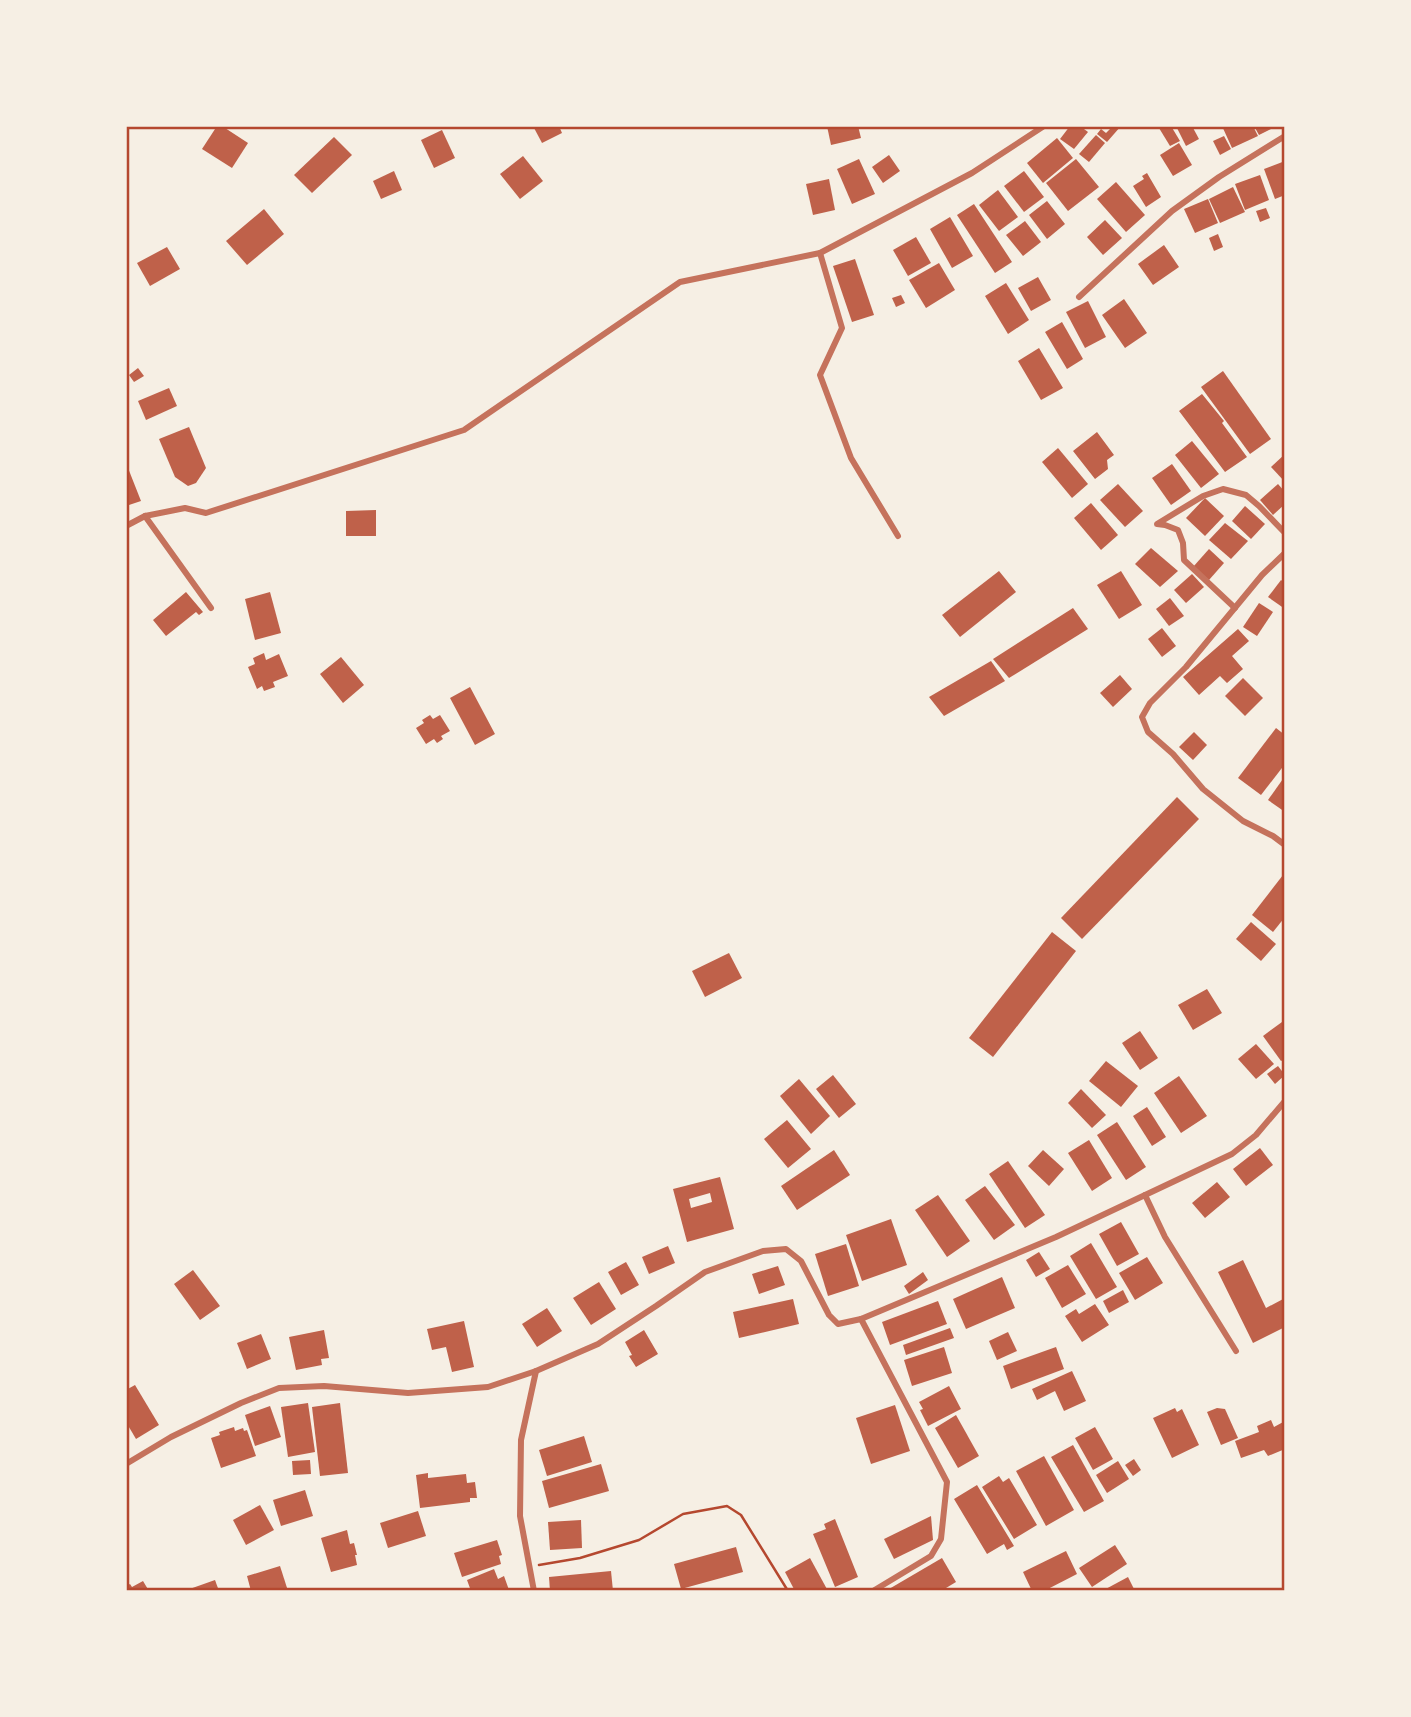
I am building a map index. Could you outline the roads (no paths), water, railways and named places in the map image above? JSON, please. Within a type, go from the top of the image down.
[{"type":"street","points":[[126,526],[145,516],[184,508],[206,513],[464,430],[680,282],[820,253],[972,173],[1044,126]]},
{"type":"street","points":[[1079,297],[1172,211],[1219,177],[1285,136]]},
{"type":"street","points":[[820,253],[842,328],[820,375],[851,458],[898,537]]},
{"type":"street","points":[[1236,608],[1184,560],[1184,543],[1178,530],[1157,524],[1203,496],[1223,489],[1246,495],[1285,533]]},
{"type":"street","points":[[145,516],[211,608]]},
{"type":"street","points":[[1285,553],[1262,575],[1186,667],[1150,703],[1142,717],[1148,732],[1173,754],[1202,789],[1243,821],[1285,845]]},
{"type":"street","points":[[126,1464],[171,1437],[279,1388],[324,1386],[408,1393],[488,1387],[536,1371],[598,1344],[705,1272],[763,1251],[786,1249],[802,1261],[829,1315],[838,1324],[860,1319],[1056,1237],[1232,1154],[1256,1135],[1285,1101]]},
{"type":"street","points":[[1145,1195],[1165,1237],[1236,1351]]},
{"type":"street","points":[[860,1319],[947,1482],[941,1539],[931,1556],[873,1591]]},
{"type":"street","points":[[534,1591],[520,1516],[521,1440],[536,1371]]}]
